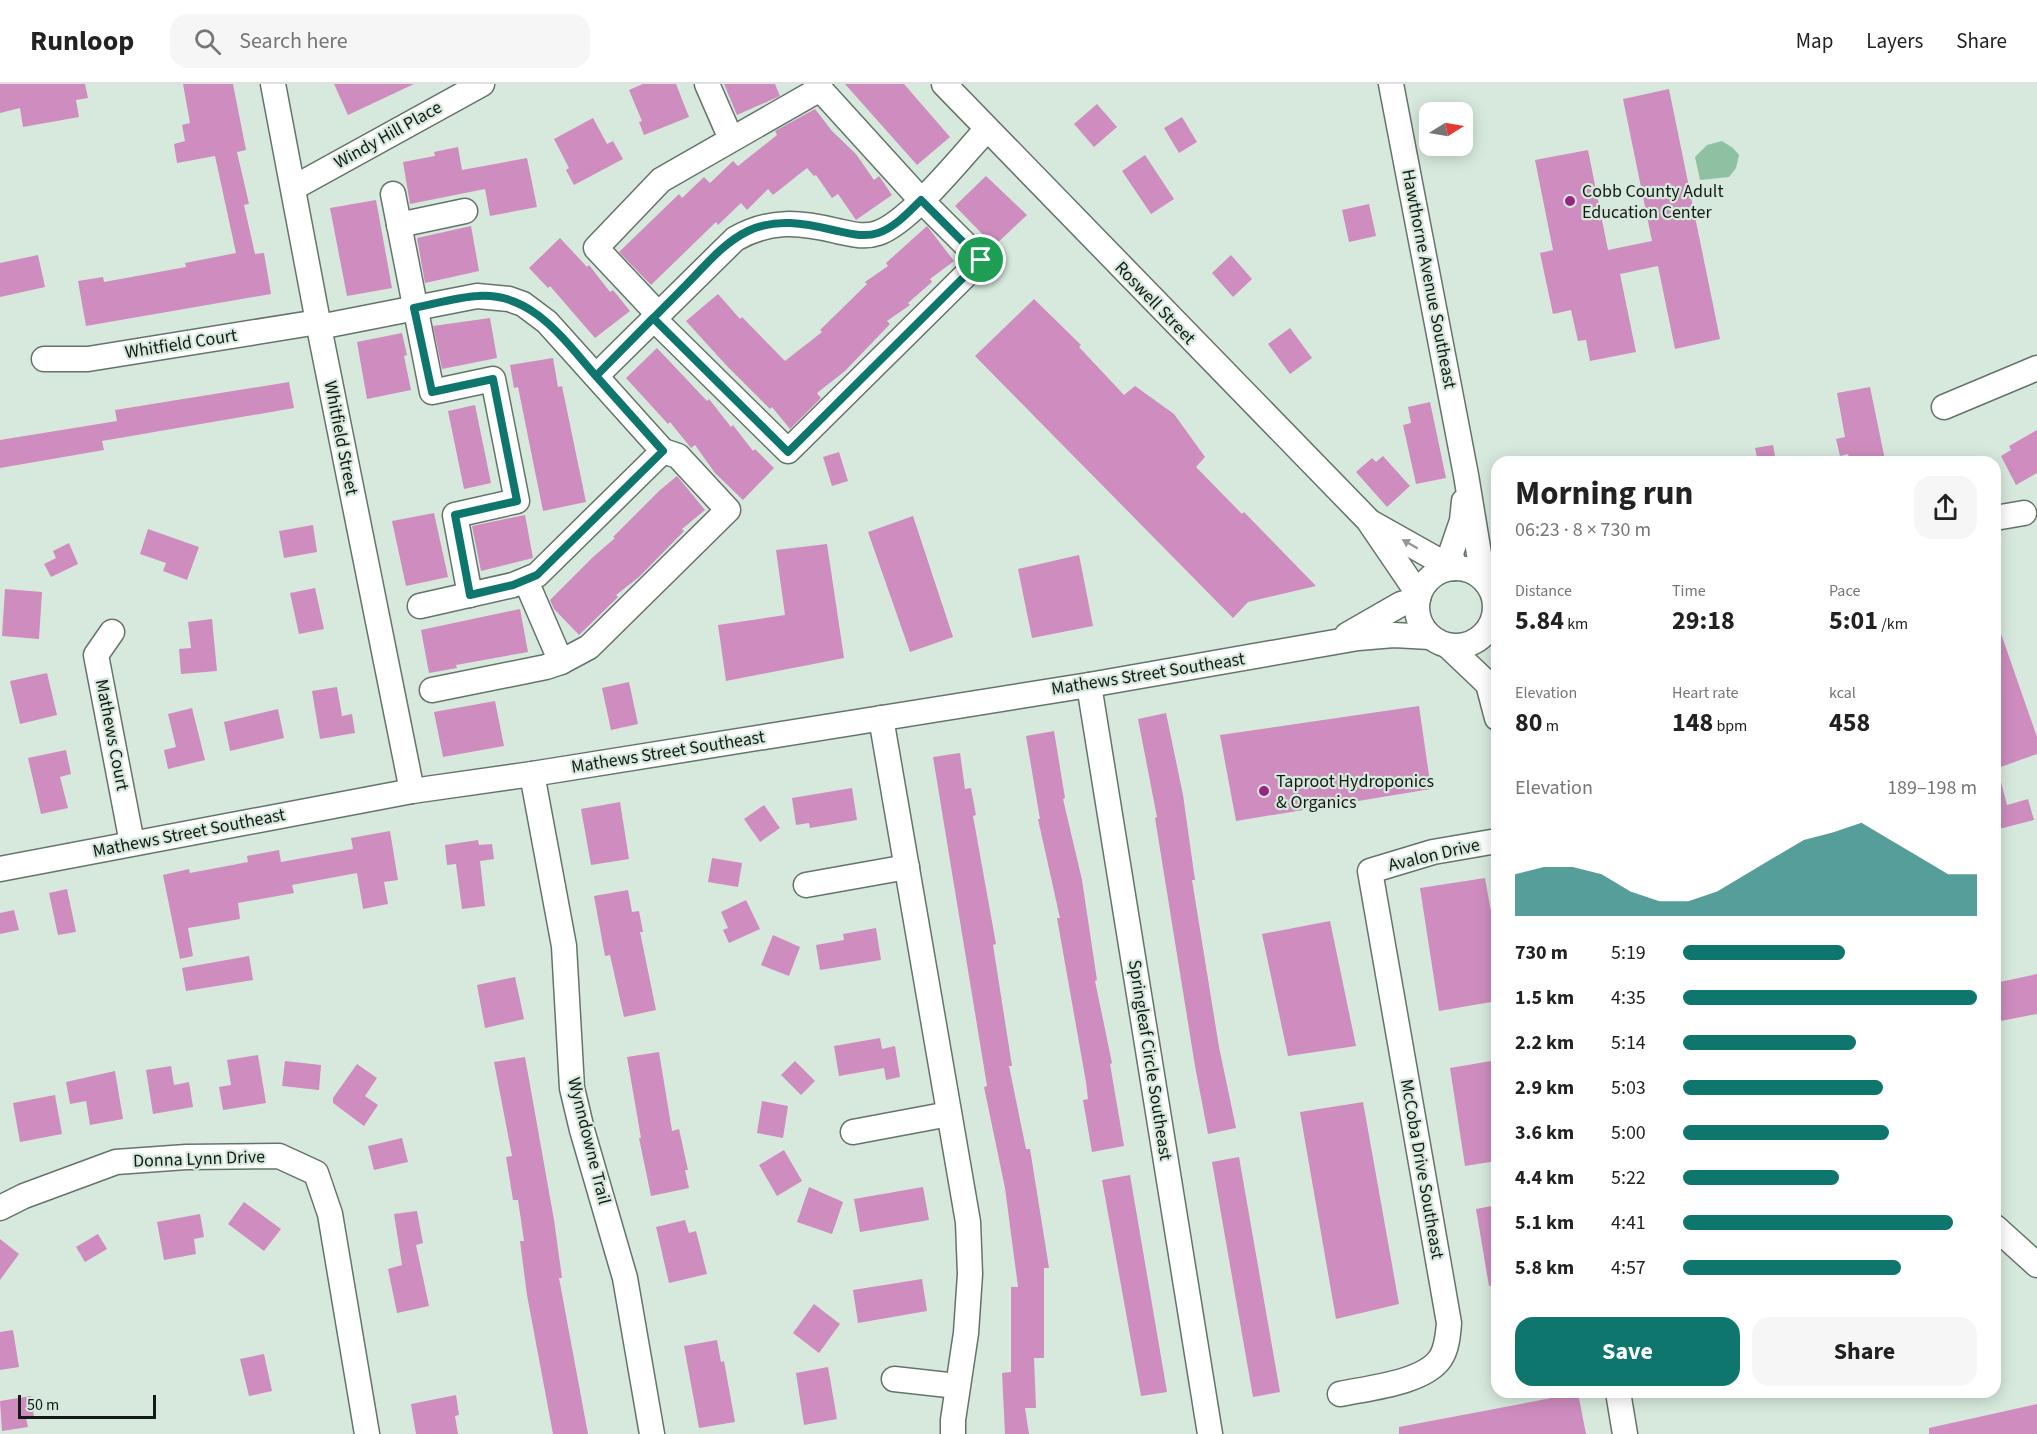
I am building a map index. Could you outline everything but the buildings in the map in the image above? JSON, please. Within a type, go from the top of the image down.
[{"type":"street","name":"Whitfield Street","points":[[273,84],[412,791]]},
{"type":"street","name":"Windy Hill Place","points":[[294,187],[482,84]]},
{"type":"street","points":[[707,84],[731,139]]},
{"type":"street","name":"Roswell Street","points":[[944,84],[1368,520],[1418,597]]},
{"type":"street","name":"Hawthorne Avenue Southeast","points":[[1391,84],[1466,475],[1491,590]]},
{"type":"street","points":[[820,89],[921,200],[981,260],[788,452],[656,316],[596,248],[661,180],[731,139],[820,89]]},
{"type":"street","points":[[596,376],[722,249],[748,231],[778,223],[794,223],[856,235],[879,233],[890,227],[921,200],[987,129]]},
{"type":"street","points":[[393,194],[432,392],[493,379],[515,490],[517,501],[455,515],[470,595]]},
{"type":"street","points":[[399,225],[465,211]]},
{"type":"street","name":"Whitfield Court","points":[[44,359],[88,359],[319,324],[477,296],[510,299],[528,308],[547,322],[663,451],[678,456],[728,510],[594,642],[561,662]]},
{"type":"street","points":[[1944,407],[2037,368]]},
{"type":"street","points":[[420,606],[526,581],[537,575],[663,451]]},
{"type":"street","name":"Hawthorne Avenue Southeast","points":[[1453,568],[1451,553],[1462,521],[1466,475]]},
{"type":"street","points":[[2001,517],[2024,513]]},
{"type":"street","name":"Roswell Street","points":[[1368,520],[1453,568]]},
{"type":"street","points":[[1491,590],[1474,572],[1453,568],[1435,574],[1427,581],[1418,597],[1419,620],[1439,641],[1491,684]]},
{"type":"street","points":[[432,690],[525,672],[561,662],[526,581]]},
{"type":"street","name":"Mathews Street Southeast","points":[[1337,642],[1401,604],[1418,597]]},
{"type":"street","points":[[1439,641],[1469,645],[1491,630]]},
{"type":"street","name":"Mathews Court","points":[[112,632],[96,655],[132,843]]},
{"type":"street","name":"Mathews Street Southeast","points":[[0,869],[412,791],[1089,685],[1337,642],[1382,636],[1439,641]]},
{"type":"street","name":"Springleaf Circle Southeast","points":[[1089,685],[1210,1434]]},
{"type":"street","points":[[881,718],[968,1222],[970,1274],[966,1333],[957,1386],[953,1434]]},
{"type":"street","name":"Wynndowne Trail","points":[[532,774],[564,946],[572,1088],[625,1278],[652,1434]]},
{"type":"street","name":"Avalon Drive","points":[[1370,871],[1433,852],[1491,842]]},
{"type":"street","points":[[806,885],[907,867]]},
{"type":"street","name":"McCoba Drive Southeast","points":[[1340,1394],[1410,1379],[1431,1369],[1441,1358],[1446,1346],[1449,1323],[1370,871]]},
{"type":"street","points":[[853,1132],[949,1114]]},
{"type":"street","name":"Donna Lynn Drive","points":[[0,1208],[24,1196],[116,1162],[186,1157],[279,1156],[316,1173],[330,1214],[367,1434]]},
{"type":"street","points":[[2001,1232],[2037,1265]]},
{"type":"street","points":[[894,1378],[957,1386]]},
{"type":"street","points":[[1618,1398],[1625,1434]]},
{"type":"green space","points":[[1722,141],[1739,155],[1736,168],[1729,177],[1700,180],[1695,157],[1707,145]]},
{"type":"place","name":"Cobb County Adult Education Center","points":[[1570,201]]},
{"type":"place","name":"Taproot Hydroponics & Organics","points":[[1264,791]]},
{"type":"route","points":[[981,260],[788,452],[653,318],[596,376],[663,451],[537,575],[513,585],[470,595],[455,515],[517,501],[493,379],[432,392],[414,308],[477,296],[510,299],[523,304],[547,322],[596,376],[653,318],[722,249],[748,231],[762,226],[778,223],[809,224],[856,235],[868,235],[879,233],[890,227],[921,200],[981,260]]}]
